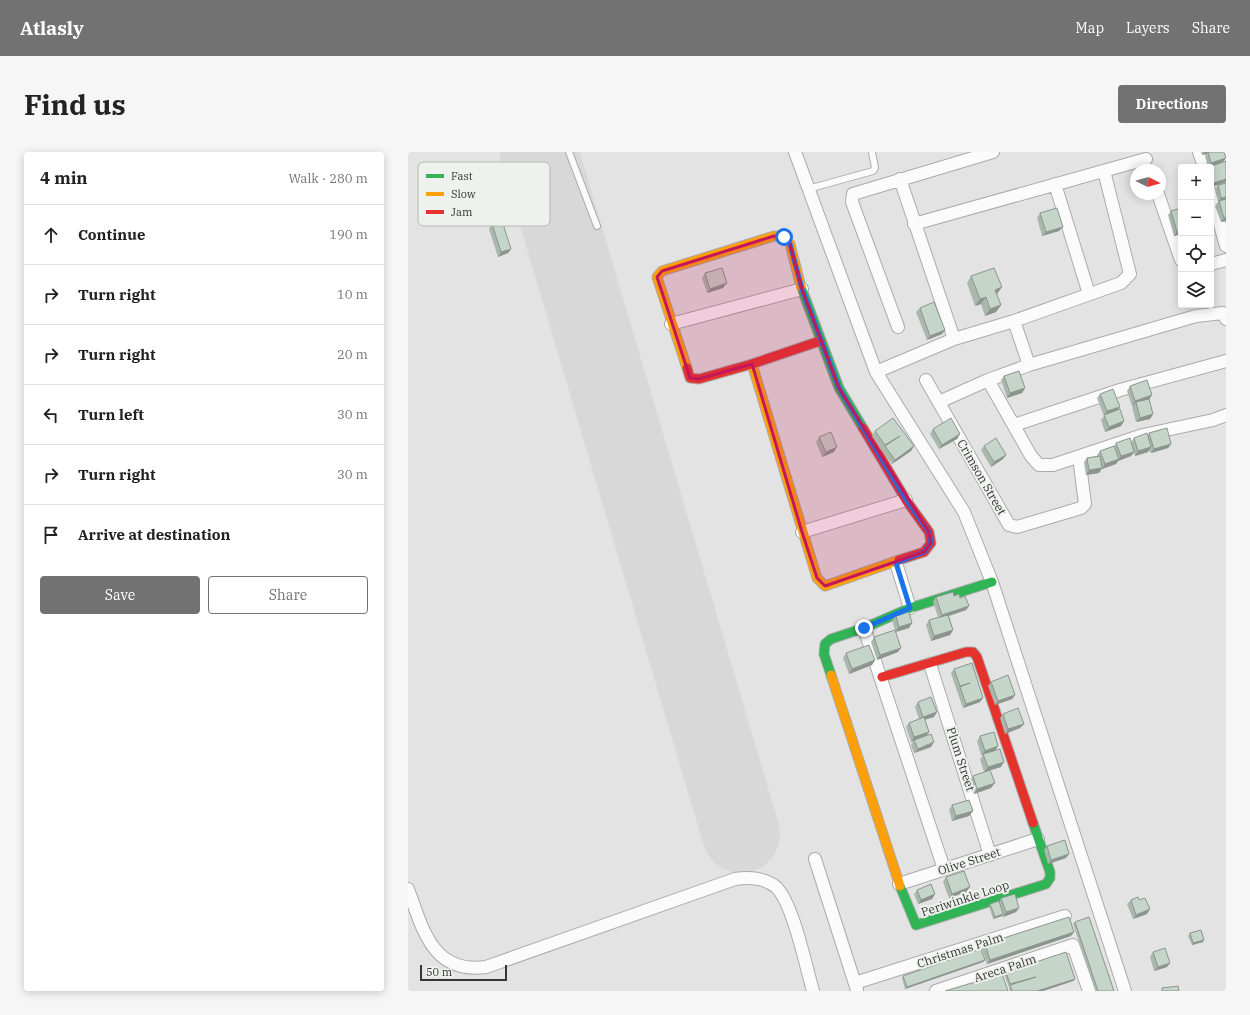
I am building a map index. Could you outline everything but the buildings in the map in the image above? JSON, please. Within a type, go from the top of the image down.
[{"type":"street","points":[[795,152],[876,372],[964,512],[992,582],[1125,991]]},
{"type":"street","points":[[898,327],[852,202],[854,194],[993,152]]},
{"type":"street","points":[[1199,152],[1203,164]]},
{"type":"street","points":[[914,224],[1146,160]]},
{"type":"street","points":[[876,372],[954,339],[1014,321],[1121,283],[1130,274],[1104,171]]},
{"type":"street","points":[[900,179],[954,339]]},
{"type":"street","points":[[1055,184],[1089,294]]},
{"type":"street","points":[[1160,200],[1178,251]]},
{"type":"street","points":[[1213,200],[1226,246]]},
{"type":"street","points":[[752,364],[817,578],[825,586],[896,563],[924,552],[931,543],[929,532],[906,500],[839,388],[820,341],[802,289],[790,244],[784,237],[774,236],[662,271],[657,277],[658,286],[690,378],[699,379],[752,364],[820,341]]},
{"type":"street","points":[[1214,263],[1226,260]]},
{"type":"street","points":[[671,324],[802,289]]},
{"type":"street","points":[[939,402],[988,380],[1029,365],[1194,310],[1223,313],[1226,319]]},
{"type":"street","points":[[1014,321],[1029,365]]},
{"type":"street","points":[[1014,425],[1120,390],[1226,361]]},
{"type":"street","name":"Crimson Street","points":[[926,380],[1009,525],[1017,527],[1081,508],[1085,504],[1079,457]]},
{"type":"street","points":[[988,380],[1031,456],[1039,466],[1053,465],[1143,435],[1213,420],[1226,415]]},
{"type":"street","points":[[802,532],[906,500]]},
{"type":"street","points":[[896,563],[910,608]]},
{"type":"street","points":[[944,869],[882,677],[864,628],[910,608],[992,582]]},
{"type":"street","name":"Periwinkle Loop","points":[[864,628],[831,639],[825,644],[824,654],[899,884],[916,925],[920,925],[958,911],[1046,884],[1050,878],[1050,872],[977,657],[973,652],[966,652],[930,664]]},
{"type":"street","points":[[882,677],[930,664]]},
{"type":"street","name":"Plum Street","points":[[930,664],[990,855]]},
{"type":"street","name":"Olive Street","points":[[899,884],[1038,839]]},
{"type":"street","points":[[816,859],[856,987]]},
{"type":"street","points":[[408,889],[422,927],[436,953],[451,963],[477,968],[486,967],[735,879],[762,879],[776,887],[786,901],[813,991]]},
{"type":"street","name":"Christmas Palm","points":[[856,987],[1065,916]]},
{"type":"street","name":"Areca Palm","points":[[936,991],[1073,945],[1085,990]]},
{"type":"lane","points":[[570,152],[597,226]]},
{"type":"lane","points":[[808,189],[873,171],[875,168],[872,152]]},
{"type":"highlighted area","points":[[774,236],[784,237],[790,244],[802,289],[839,388],[929,532],[931,543],[924,552],[825,586],[817,578],[752,364],[699,379],[690,378],[657,277],[662,271]]},
{"type":"runway","points":[[539,152],[542,162]]},
{"type":"runway","points":[[550,189],[741,834]]},
{"type":"traffic: fast","points":[[801,287],[839,388],[863,428]]},
{"type":"traffic: fast","points":[[831,675],[824,654],[825,644],[831,639],[864,628],[910,608],[992,582]]},
{"type":"traffic: fast","points":[[900,886],[916,925],[1046,884],[1050,878],[1050,872],[1033,823]]},
{"type":"traffic: slow","points":[[687,368],[657,277],[662,271],[774,236],[784,237],[790,244],[801,287]]},
{"type":"traffic: slow","points":[[752,364],[817,578],[825,586],[899,560]]},
{"type":"traffic: slow","points":[[831,675],[900,886]]},
{"type":"traffic: jam","points":[[687,368],[690,378],[699,379],[752,364],[820,341]]},
{"type":"traffic: jam","points":[[863,428],[906,500],[929,532],[931,543],[924,552],[899,560]]},
{"type":"traffic: jam","points":[[882,677],[966,652],[973,652],[977,657],[1033,823]]},
{"type":"route","points":[[784,237],[790,244],[802,289],[820,341],[839,388],[906,500],[929,532],[931,543],[924,552],[896,563],[910,608],[864,628]]}]
